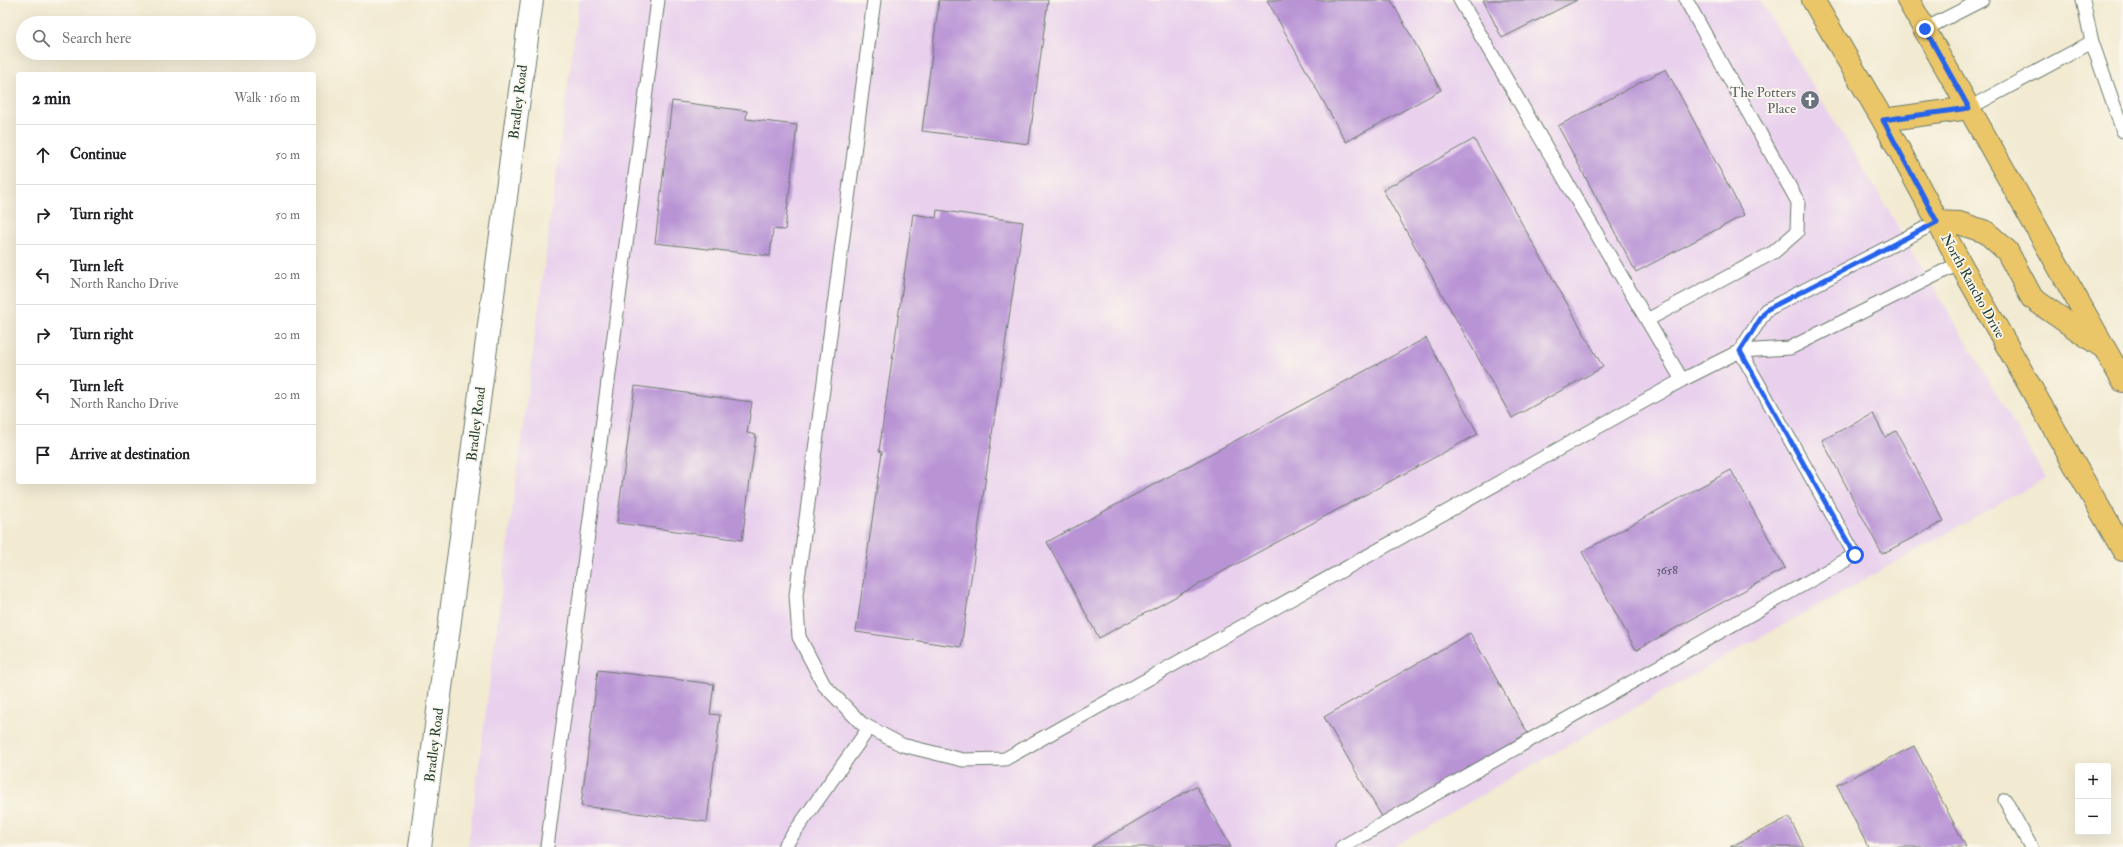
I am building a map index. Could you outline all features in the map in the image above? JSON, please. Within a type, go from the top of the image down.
[{"type":"main road","name":"North Rancho Drive","points":[[1813,0],[1883,120],[1937,222],[2123,550]]},
{"type":"main road","points":[[1908,0],[2123,381]]},
{"type":"main road","points":[[1883,120],[1969,108]]},
{"type":"main road","points":[[1937,222],[1959,223],[1986,232],[2007,251],[2032,298],[2105,349]]},
{"type":"street","name":"Bradley Road","points":[[420,847],[532,0]]},
{"type":"lane","points":[[547,847],[658,0]]},
{"type":"lane","points":[[874,0],[796,595],[799,637],[824,685],[861,723],[902,745],[963,760],[1005,759],[1682,380],[1740,351],[1790,348],[1960,263]]},
{"type":"lane","points":[[1460,0],[1682,380]]},
{"type":"lane","points":[[1647,320],[1774,252],[1797,232],[1798,202],[1686,0]]},
{"type":"lane","points":[[1925,29],[1982,0]]},
{"type":"lane","points":[[2083,0],[2092,42],[2123,131]]},
{"type":"lane","points":[[1969,108],[2092,42]]},
{"type":"lane","points":[[1740,351],[1766,310],[1937,222]]},
{"type":"lane","points":[[1342,847],[1855,555],[1740,351]]},
{"type":"lane","points":[[784,847],[869,728]]},
{"type":"lane","points":[[2005,800],[2030,847]]},
{"type":"shaded area","points":[[579,0],[1760,0],[1877,191],[2046,478],[1536,763],[1393,847],[468,847]]},
{"type":"building","points":[[939,0],[1048,0],[1029,144],[922,131]]},
{"type":"building","points":[[1267,0],[1391,0],[1441,90],[1346,142]]},
{"type":"building","points":[[1483,0],[1577,0],[1502,38]]},
{"type":"building","points":[[1666,69],[1744,215],[1636,272],[1558,126]]},
{"type":"building","points":[[672,101],[747,111],[746,119],[797,125],[785,230],[773,229],[770,256],[655,243]]},
{"type":"building","points":[[1474,139],[1603,367],[1512,418],[1383,190]]},
{"type":"building","points":[[937,210],[1023,222],[961,647],[856,632],[882,452],[879,451],[913,214],[936,218]]},
{"type":"building","points":[[1426,338],[1478,434],[1099,638],[1047,542]]},
{"type":"building","points":[[635,386],[752,402],[747,433],[756,435],[742,540],[617,523]]},
{"type":"building","points":[[1873,414],[1885,437],[1896,431],[1944,521],[1882,554],[1822,440]]},
{"type":"building","points":[[1731,470],[1785,568],[1636,650],[1582,552]]},
{"type":"building","points":[[1470,633],[1531,739],[1385,822],[1324,717]]},
{"type":"building","points":[[598,670],[714,684],[710,714],[720,715],[707,822],[581,806]]},
{"type":"building","points":[[1914,746],[1966,847],[1868,847],[1837,785]]},
{"type":"building","points":[[1196,786],[1231,847],[1091,847]]},
{"type":"building","points":[[1789,817],[1804,847],[1730,847]]},
{"type":"place","name":"The Potters Place","points":[[1810,100]]},
{"type":"route","points":[[1855,555],[1740,351],[1766,310],[1937,222],[1883,120],[1969,108],[1925,29]]}]
